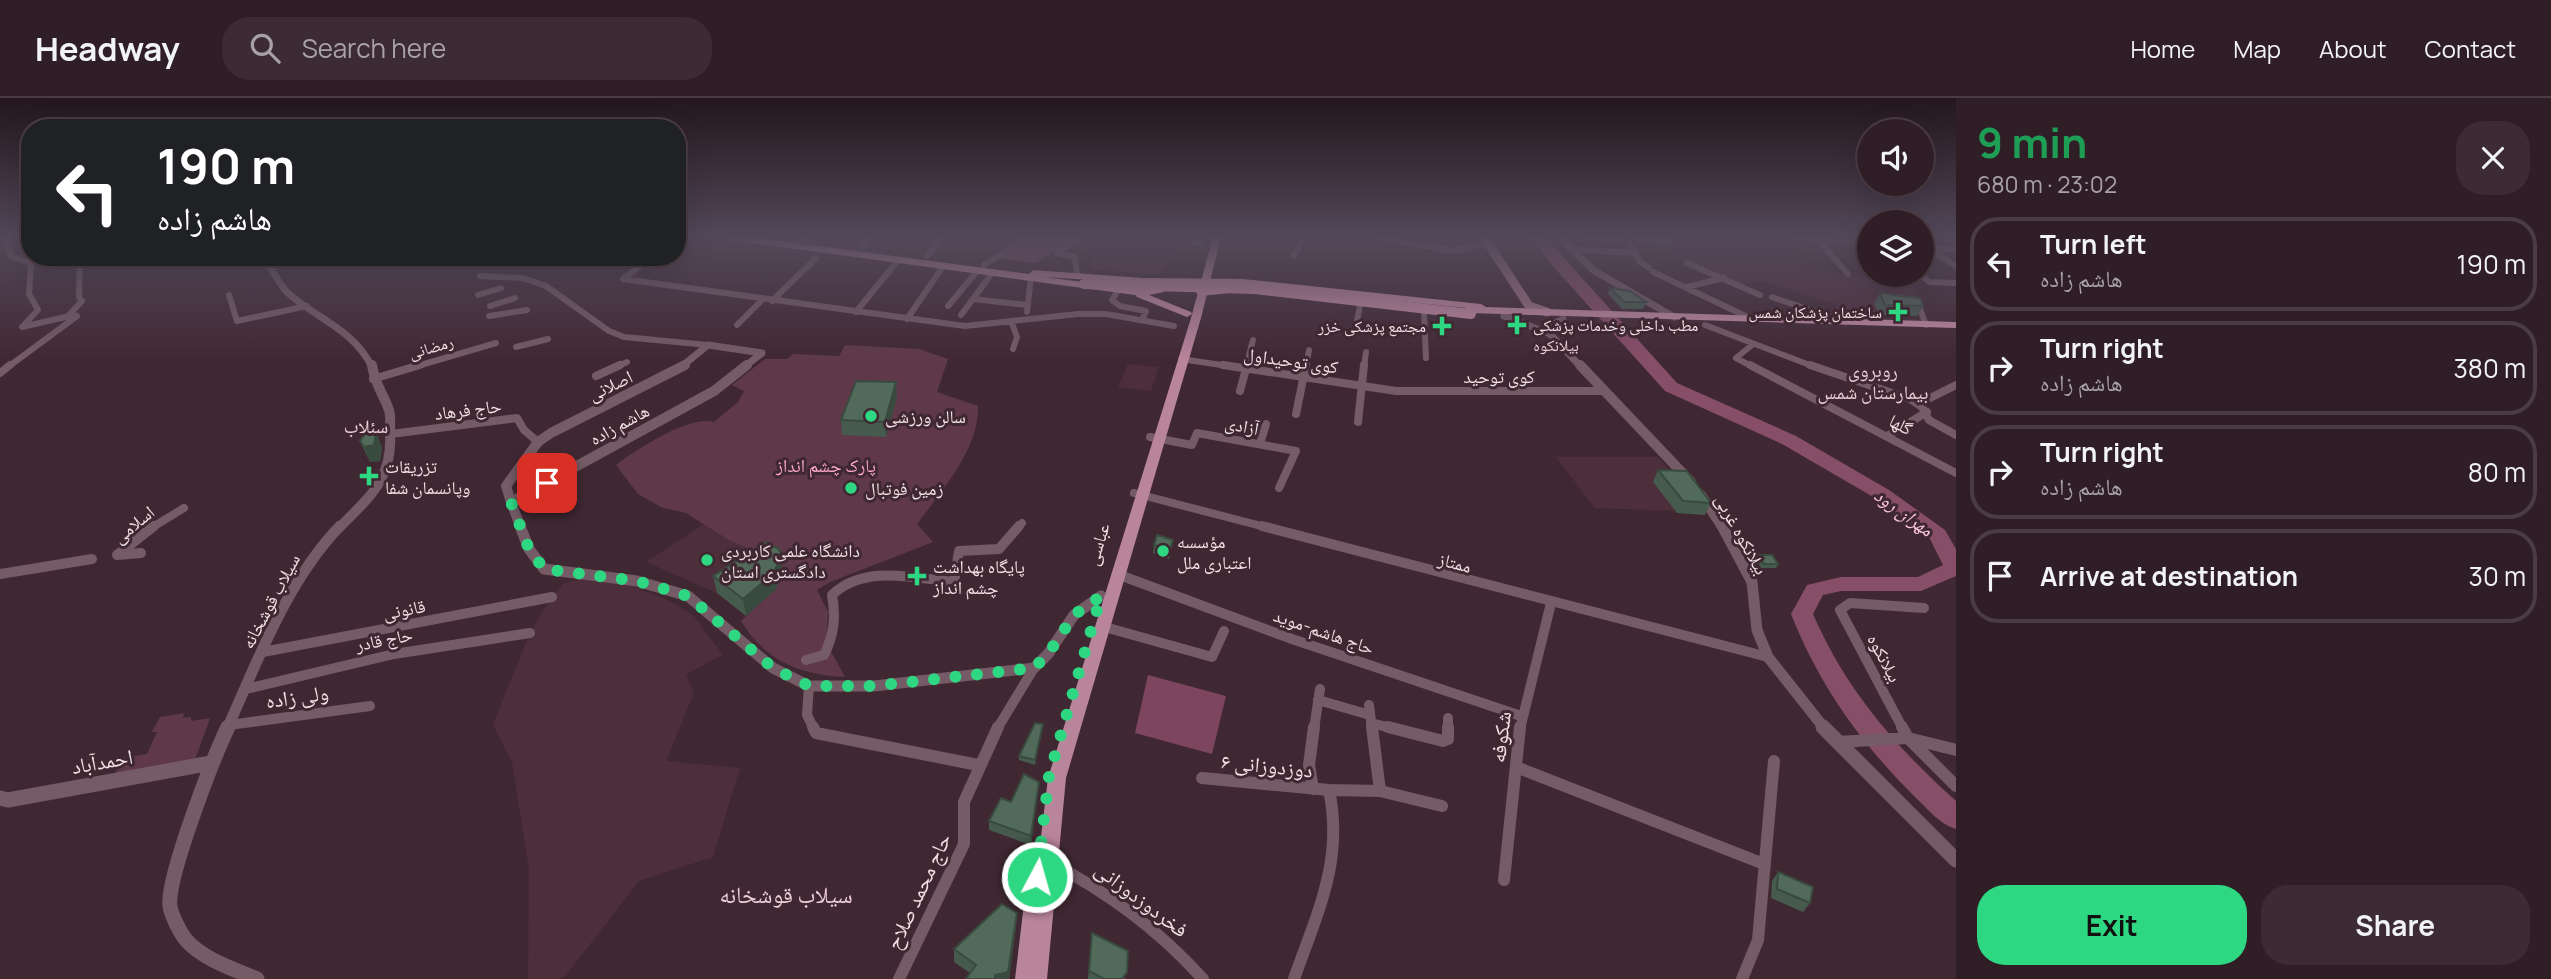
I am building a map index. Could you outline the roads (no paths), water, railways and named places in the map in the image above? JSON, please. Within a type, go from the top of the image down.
[{"type":"highway","points":[[1042,278],[1061,284],[1124,290],[1161,290],[1160,283],[1156,281]]},
{"type":"highway","points":[[1072,278],[1255,289],[1563,319],[1588,317]]},
{"type":"highway","points":[[1083,279],[1204,284],[1255,292],[1332,296],[1502,314]]},
{"type":"highway","points":[[1124,290],[1187,314]]},
{"type":"highway","points":[[1332,296],[1360,305],[1424,312],[1547,312],[1705,325],[1956,333]]},
{"type":"highway","points":[[1629,319],[1674,317],[1956,326]]},
{"type":"main road","name":"عباسى","points":[[1026,979],[1049,776],[1101,596],[1137,494],[1206,278]]},
{"type":"main road","name":"عباسى","points":[[1154,438],[1187,314],[1195,296],[1211,278]]},
{"type":"main road","points":[[1510,278],[1529,306],[1547,312]]},
{"type":"main road","points":[[1502,314],[1516,308],[1521,296]]},
{"type":"main road","name":"عباسى","points":[[1036,979],[1057,778],[1117,574],[1137,494]]},
{"type":"street","points":[[0,373],[77,316],[69,315],[22,327],[38,310],[29,294],[30,278]]},
{"type":"street","points":[[69,315],[82,301],[79,297],[79,278]]},
{"type":"street","name":"سیلاب قوشخانه","points":[[257,979],[213,960],[186,940],[170,906],[176,873],[211,763],[262,652],[319,548],[377,489],[385,474],[391,434],[389,411],[373,379],[372,366],[361,348],[327,318],[288,293],[278,278]]},
{"type":"street","points":[[523,278],[546,286],[567,298],[610,331],[624,337],[708,345]]},
{"type":"street","points":[[624,278],[762,300],[974,326],[1078,314],[1174,326]]},
{"type":"street","points":[[772,301],[795,278]]},
{"type":"street","points":[[856,312],[884,278]]},
{"type":"street","points":[[907,318],[935,278]]},
{"type":"street","points":[[948,306],[976,278]]},
{"type":"street","points":[[961,315],[973,299],[981,278]]},
{"type":"street","points":[[973,299],[1028,309],[1032,278]]},
{"type":"street","points":[[1605,278],[1674,317]]},
{"type":"street","points":[[1668,278],[1754,320]]},
{"type":"street","points":[[1686,287],[1724,278]]},
{"type":"street","points":[[1724,278],[1760,295]]},
{"type":"street","points":[[1934,282],[1956,283]]},
{"type":"street","points":[[478,295],[501,288]]},
{"type":"street","points":[[1124,290],[1112,300],[1120,306],[1146,311],[1142,320]]},
{"type":"street","points":[[229,295],[237,321],[307,306]]},
{"type":"street","points":[[1772,297],[1846,322]]},
{"type":"street","points":[[490,306],[515,298]]},
{"type":"street","points":[[737,325],[762,300]]},
{"type":"street","points":[[1356,327],[1360,305]]},
{"type":"street","points":[[1920,309],[1926,325]]},
{"type":"street","points":[[489,316],[527,310]]},
{"type":"street","points":[[1424,312],[1426,358]]},
{"type":"street","name":"بیلانکوه غربی","points":[[1502,314],[1550,334],[1688,477],[1716,515],[1752,582],[1757,630],[1768,657],[1799,700],[1836,742],[1956,860]]},
{"type":"street","points":[[1550,334],[1552,325],[1563,319]]},
{"type":"street","points":[[1011,321],[1017,337],[1013,349]]},
{"type":"street","points":[[1705,325],[1752,345],[1918,404],[1927,412],[1929,420],[1956,435]]},
{"type":"street","points":[[516,347],[548,338]]},
{"type":"street","points":[[1240,391],[1253,340]]},
{"type":"street","name":"رمضانی","points":[[373,379],[496,344]]},
{"type":"street","name":"هاشم زاده","points":[[511,502],[714,391],[762,353],[752,349],[708,345]]},
{"type":"street","name":"اصلانی","points":[[511,502],[505,490],[506,486],[538,442],[687,364],[708,345]]},
{"type":"street","name":"گلها","points":[[1752,345],[1736,358],[1889,435],[1956,473]]},
{"type":"street","points":[[1296,414],[1309,349]]},
{"type":"street","points":[[1358,422],[1366,352]]},
{"type":"street","name":"کوی توحیداول","points":[[1181,359],[1396,391]]},
{"type":"street","points":[[596,376],[627,362]]},
{"type":"street","points":[[1918,404],[1954,387]]},
{"type":"street","name":"کوی توحید","points":[[1396,391],[1603,391]]},
{"type":"street","points":[[1889,435],[1927,412]]},
{"type":"street","name":"حاج فرهاد","points":[[391,434],[517,418],[524,430],[538,442]]},
{"type":"street","points":[[1260,444],[1266,424]]},
{"type":"street","name":"آزادی","points":[[1154,438],[1192,445],[1198,433],[1296,451],[1279,488]]},
{"type":"street","name":"ممتاز","points":[[1137,494],[1768,657]]},
{"type":"street","points":[[511,502],[529,549],[544,569],[628,579],[688,596],[767,663],[809,686],[874,686],[1034,668],[1048,654],[1074,615],[1101,596]]},
{"type":"street","name":"اسلامی","points":[[141,553],[117,555],[140,535],[184,508]]},
{"type":"street","points":[[806,660],[824,655],[833,638],[836,616],[832,595],[838,586],[863,576],[954,582],[959,551],[999,549],[1023,523]]},
{"type":"street","points":[[0,574],[92,559]]},
{"type":"street","name":"حاج هاشم-موید","points":[[1117,574],[1292,639],[1521,716]]},
{"type":"street","name":"قانونی","points":[[262,652],[552,597]]},
{"type":"street","name":"شکوفه","points":[[1504,880],[1521,716],[1551,603]]},
{"type":"street","name":"بیلانکوه","points":[[1924,608],[1850,603],[1840,610],[1908,738],[1956,786]]},
{"type":"street","points":[[1101,626],[1212,657],[1224,631]]},
{"type":"street","name":"حاج قادر","points":[[246,689],[394,654],[530,633]]},
{"type":"street","name":"حاج محمد صلاح","points":[[899,979],[964,844],[967,827],[963,804],[978,765],[1034,668]]},
{"type":"street","points":[[809,686],[807,715],[816,733],[978,765]]},
{"type":"street","points":[[1313,789],[1309,765],[1319,695],[1443,741],[1448,740],[1448,718]]},
{"type":"street","name":"ولی زاده","points":[[229,725],[370,706]]},
{"type":"street","points":[[1370,714],[1380,791]]},
{"type":"street","points":[[1836,742],[1908,738],[1956,750]]},
{"type":"street","points":[[1742,979],[1758,940],[1774,761]]},
{"type":"street","name":"احمدآباد","points":[[0,798],[8,800],[211,763]]},
{"type":"street","points":[[1516,767],[1764,864]]},
{"type":"street","name":"دوزدوزانی ۶","points":[[1202,778],[1313,789],[1380,791],[1442,806]]},
{"type":"street","points":[[1294,979],[1332,870],[1335,818],[1329,790]]},
{"type":"street","name":"فخردوزدوزانی","points":[[1049,862],[1098,887],[1175,948],[1203,979]]},
{"type":"waterway","name":"مهران رود","points":[[1572,278],[1671,387],[1789,440],[1882,494],[1938,534],[1955,568],[1921,584],[1841,584],[1815,590],[1802,614],[1830,674],[1865,726],[1907,772],[1956,818]]},
{"type":"place","name":"ساختمان پزشکان شمس","points":[[1898,312]]},
{"type":"place","name":"مطب داخلی وخدمات پزشکی","points":[[1517,325]]},
{"type":"place","name":"مجتمع پزشکی خزر","points":[[1442,326]]},
{"type":"place","name":"سالن ورزشی","points":[[871,416]]},
{"type":"place","name":"تزریقات وپانسمان شفا","points":[[369,476]]},
{"type":"place","name":"زمین فوتبال","points":[[851,488]]},
{"type":"place","name":"مؤسسه اعتباری ملل","points":[[1163,551]]},
{"type":"place","name":"دانشگاه علمی کاربردی دادگستری استان","points":[[707,560]]},
{"type":"place","name":"پایگاه بهداشت چشم انداز","points":[[917,576]]},
{"type":"district","name":"بیلانکوه","points":[[1556,345]]},
{"type":"district","name":"روبروی بیمارستان شمس","points":[[1873,381]]},
{"type":"district","name":"سئلاب","points":[[366,426]]},
{"type":"district","name":"سیلاب قوشخانه","points":[[786,894]]},
{"type":"park label","name":"پارک چشم انداز","points":[[826,465]]}]
